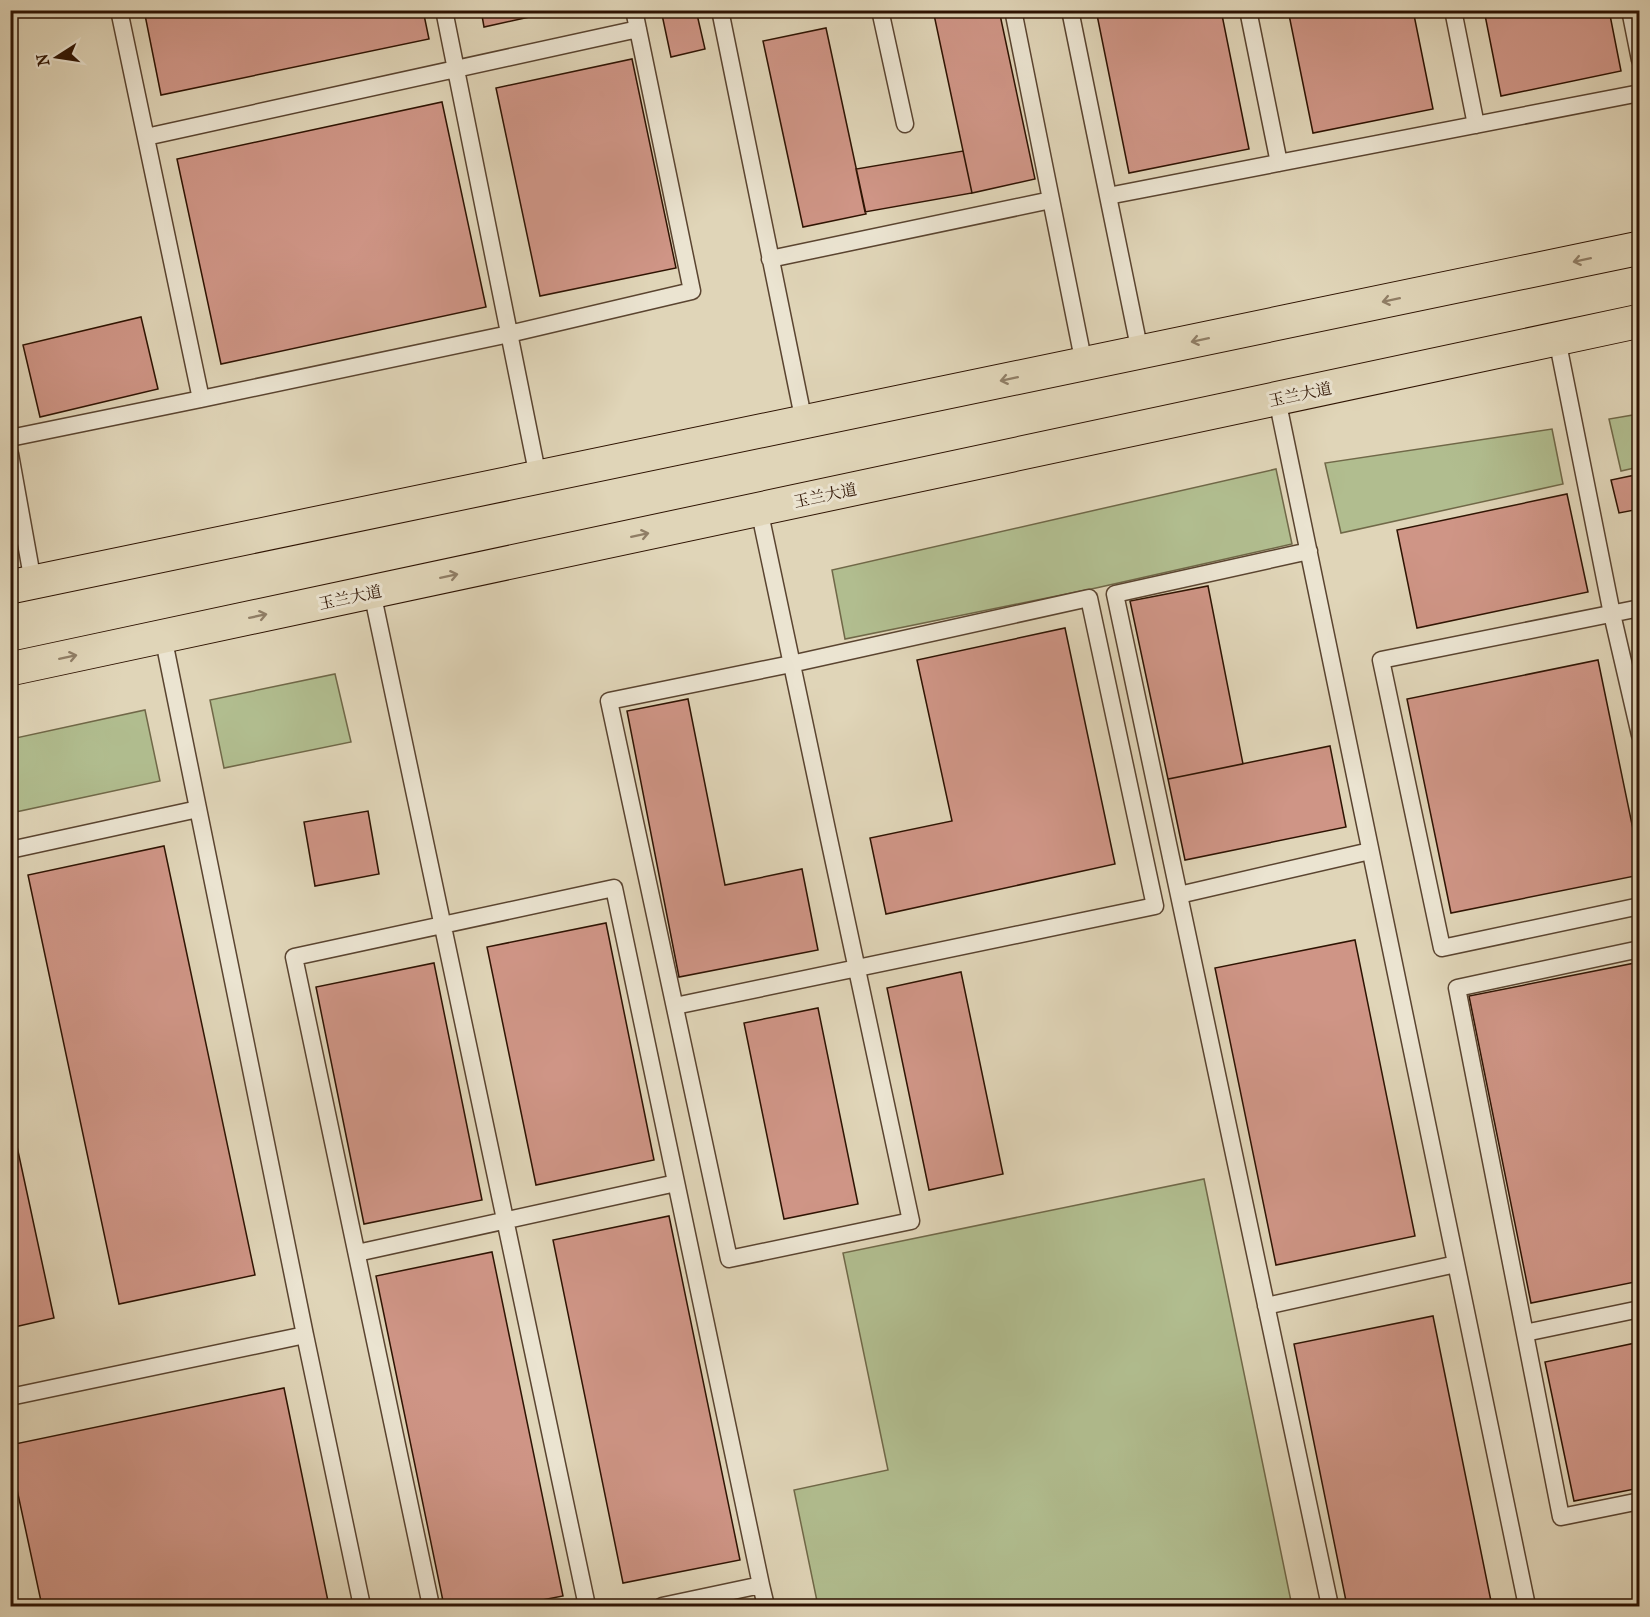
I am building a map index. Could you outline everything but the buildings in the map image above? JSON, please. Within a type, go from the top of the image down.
[{"type":"main road","points":[[22,584],[1640,248]]},
{"type":"main road","name":"玉兰大道","points":[[10,669],[1640,321]]},
{"type":"lane","points":[[119,10],[201,399]]},
{"type":"lane","points":[[444,10],[538,477]]},
{"type":"lane","points":[[10,438],[509,334],[692,291],[634,10]]},
{"type":"lane","points":[[720,10],[804,422]]},
{"type":"lane","points":[[880,10],[905,124]]},
{"type":"lane","points":[[1013,10],[1084,364]]},
{"type":"lane","points":[[1070,10],[1140,352]]},
{"type":"lane","points":[[1248,10],[1279,163]]},
{"type":"lane","points":[[1453,10],[1476,125]]},
{"type":"lane","points":[[1630,10],[1640,60]]},
{"type":"lane","points":[[146,137],[638,29]]},
{"type":"lane","points":[[1108,196],[1640,93]]},
{"type":"lane","points":[[770,259],[1051,200]]},
{"type":"lane","points":[[1557,339],[1612,614],[1640,735]]},
{"type":"lane","points":[[1277,399],[1527,1606]]},
{"type":"lane","points":[[10,454],[22,584]]},
{"type":"lane","points":[[675,1006],[858,968],[1155,906],[1089,598],[791,664],[609,700],[729,1259],[911,1221],[858,968],[791,664],[759,509]]},
{"type":"lane","points":[[1309,551],[1115,594],[1330,1606]]},
{"type":"lane","points":[[372,592],[587,1606]]},
{"type":"lane","points":[[1640,608],[1380,660],[1442,948],[1640,906]]},
{"type":"lane","points":[[163,636],[305,1335],[363,1606]]},
{"type":"lane","points":[[10,850],[198,809]]},
{"type":"lane","points":[[1179,895],[1370,851]]},
{"type":"lane","points":[[431,1606],[294,957],[614,888],[766,1606]]},
{"type":"lane","points":[[1640,950],[1457,988],[1561,1517],[1640,1501]]},
{"type":"lane","points":[[357,1253],[676,1183]]},
{"type":"lane","points":[[1266,1306],[1456,1264]]},
{"type":"lane","points":[[1525,1333],[1640,1310]]},
{"type":"lane","points":[[10,1397],[305,1335]]},
{"type":"lane","points":[[662,1606],[761,1586]]},
{"type":"green space","points":[[1639,414],[1639,467],[1621,471],[1609,419]]},
{"type":"green space","points":[[1552,429],[1563,484],[1341,533],[1325,463]]},
{"type":"green space","points":[[1276,469],[1292,544],[1096,588],[845,639],[832,570]]},
{"type":"green space","points":[[335,674],[351,742],[224,768],[210,700]]},
{"type":"green space","points":[[145,710],[160,781],[11,813],[11,739]]},
{"type":"green space","points":[[1204,1179],[1292,1606],[818,1606],[794,1490],[888,1470],[843,1253]]}]
